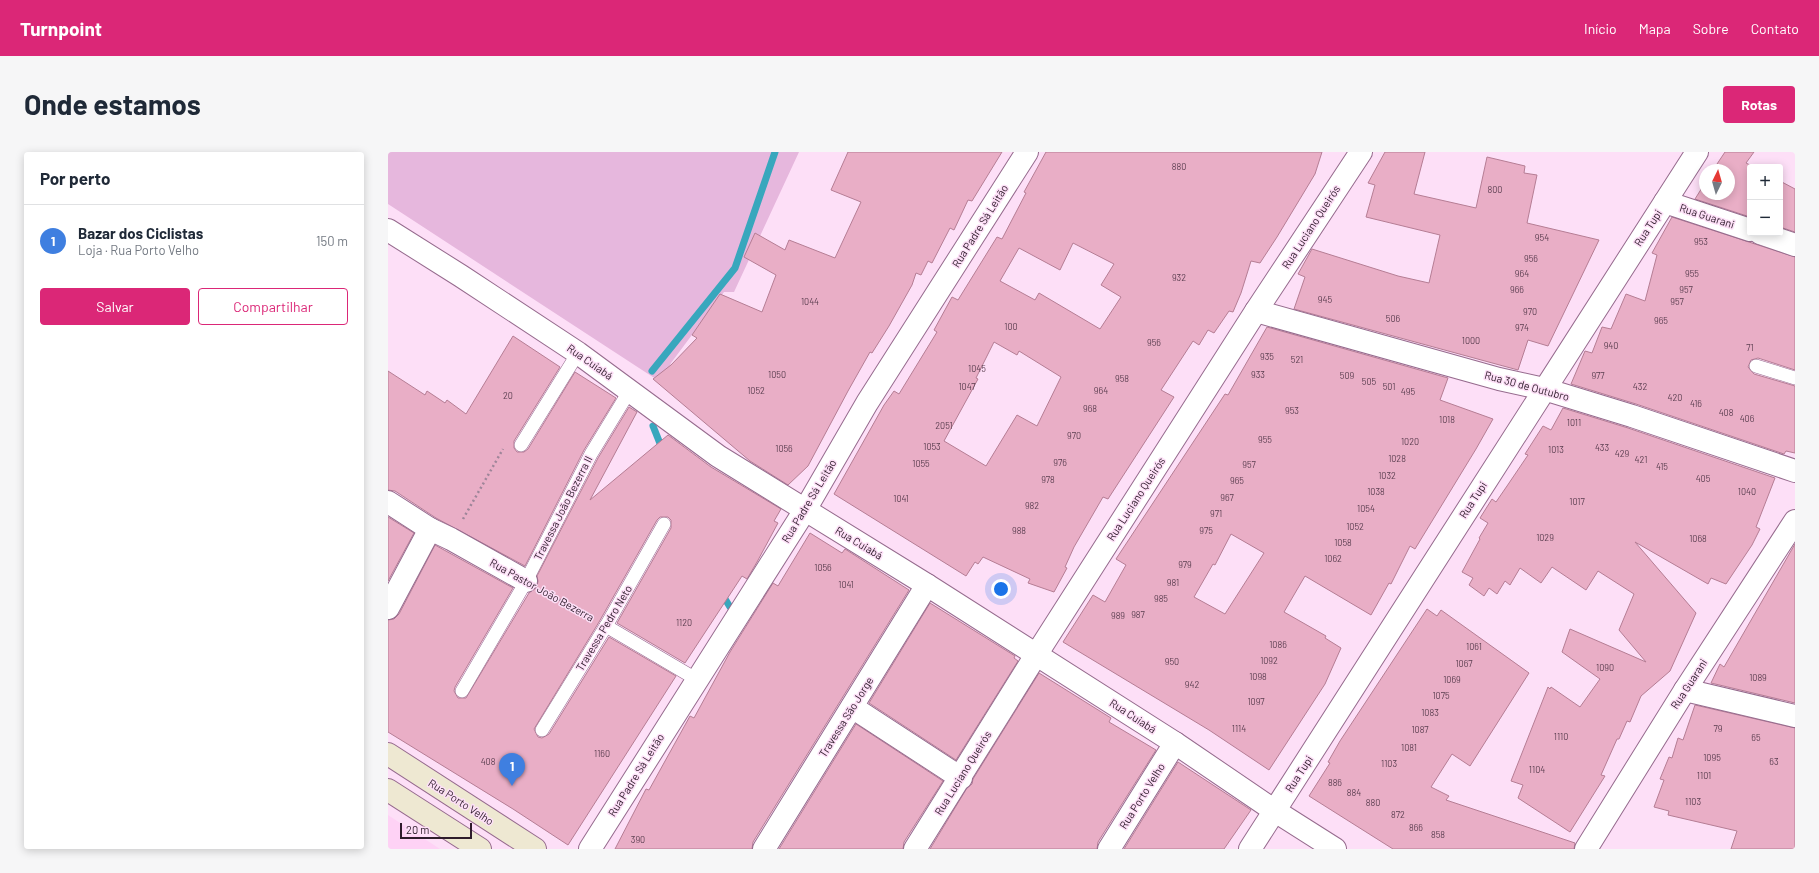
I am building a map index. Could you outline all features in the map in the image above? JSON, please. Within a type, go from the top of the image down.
[{"type":"main road","name":"Rua Porto Velho","points":[[388,754],[535,849]]},
{"type":"main road","points":[[388,790],[480,849]]},
{"type":"main road","points":[[434,820],[451,795]]},
{"type":"street","name":"Rua Padre Sá Leitão","points":[[590,849],[696,679],[805,510],[867,403],[1026,152]]},
{"type":"street","name":"Rua Luciano Queirós","points":[[915,849],[961,778],[1036,655],[1256,311],[1361,152]]},
{"type":"street","name":"Rua Tupi","points":[[1250,849],[1697,152]]},
{"type":"street","name":"Rua Guarani","points":[[1665,202],[1747,229]]},
{"type":"street","name":"Rua Cuiabá","points":[[388,230],[578,353],[718,456],[928,585],[1175,743],[1275,811],[1335,849]]},
{"type":"street","points":[[1769,236],[1795,245]]},
{"type":"street","name":"Rua 30 de Outubro","points":[[1256,311],[1499,379],[1544,389],[1632,416],[1795,471]]},
{"type":"street","name":"Rua Pastor João Bezerra","points":[[388,502],[430,529],[451,539],[526,581]]},
{"type":"street","name":"Rua Guarani","points":[[1589,848],[1685,690],[1795,521]]},
{"type":"street","points":[[388,608],[430,529]]},
{"type":"street","name":"Travessa São Jorge","points":[[764,849],[928,585]]},
{"type":"street","points":[[1685,690],[1795,716]]},
{"type":"street","points":[[852,707],[961,778]]},
{"type":"street","name":"Rua Porto Velho","points":[[1109,849],[1175,743]]},
{"type":"lane","points":[[521,445],[578,353]]},
{"type":"lane","points":[[1756,366],[1795,378]]},
{"type":"lane","name":"Travessa João Bezerra II","points":[[462,691],[526,581],[591,454],[630,390]]},
{"type":"lane","name":"Travessa Pedro Neto","points":[[542,730],[606,626],[664,524]]},
{"type":"lane","name":"Rua Pastor João Bezerra","points":[[606,626],[696,679]]},
{"type":"path","points":[[451,539],[504,446]]},
{"type":"path","name":"Rua Pastor João Bezerra","points":[[526,581],[606,626]]},
{"type":"shaded area","points":[[388,152],[799,152],[734,292],[724,292],[671,363],[662,383],[388,204]]},
{"type":"shaded area","points":[[388,815],[440,849],[388,849]]},
{"type":"building","points":[[848,152],[1002,152],[972,201],[968,200],[954,230],[950,228],[932,263],[928,261],[921,275],[916,273],[912,285],[889,326],[872,353],[870,352],[808,466],[788,485],[750,461],[653,379],[671,365],[697,338],[692,335],[720,294],[762,312],[776,275],[744,257],[755,233],[785,250],[789,240],[835,258],[861,202],[831,190]]},
{"type":"building","points":[[1046,152],[1322,152],[1315,174],[1277,237],[1260,263],[1251,261],[1241,293],[1233,312],[1229,311],[1214,333],[1208,330],[1199,345],[1193,341],[1161,390],[1174,397],[1108,499],[1103,497],[1074,547],[1065,567],[1067,568],[1054,592],[1028,583],[1030,579],[983,557],[978,564],[975,562],[966,576],[834,494],[884,405],[894,391],[899,394],[937,332],[934,330],[952,297],[958,300],[997,237],[1002,239],[1026,193],[1024,192]],"holes":[[[1073,243],[1114,264],[1101,285],[1121,297],[1100,329],[1039,293],[1035,300],[1000,281],[1019,248],[1060,270]],[[994,342],[1017,355],[1019,351],[1061,377],[1037,426],[1017,415],[986,466],[944,441],[978,379],[976,378]]]},
{"type":"building","points":[[1385,152],[1425,152],[1414,194],[1476,208],[1487,157],[1525,166],[1524,173],[1537,175],[1527,223],[1599,240],[1548,346],[1528,340],[1518,370],[1294,309],[1305,277],[1298,274],[1312,249],[1398,276],[1429,283],[1440,235],[1366,217],[1375,185],[1368,183]]},
{"type":"building","points":[[1725,152],[1754,152],[1746,163],[1748,164],[1747,216],[1695,199],[1699,193],[1699,200],[1735,200],[1735,164],[1717,164]]},
{"type":"building","points":[[1783,183],[1795,189],[1795,232],[1783,228]]},
{"type":"building","points":[[1672,217],[1795,257],[1795,370],[1758,358],[1751,360],[1748,367],[1754,374],[1795,386],[1795,453],[1786,451],[1784,454],[1636,404],[1571,384],[1585,351],[1592,353],[1602,327],[1611,329],[1626,294],[1645,301],[1657,255],[1652,253]]},
{"type":"building","points":[[1267,327],[1448,378],[1440,400],[1493,419],[1415,549],[1410,546],[1391,584],[1389,583],[1371,615],[1305,576],[1284,612],[1326,636],[1325,638],[1341,648],[1325,684],[1269,770],[1209,730],[1063,642],[1093,595],[1105,602],[1126,565],[1116,559],[1225,394],[1228,395]],"holes":[[[1231,534],[1264,553],[1225,614],[1194,597],[1213,564],[1215,565]]]},
{"type":"building","points":[[513,336],[560,367],[514,441],[514,448],[517,452],[524,452],[528,449],[575,372],[616,398],[584,450],[525,566],[436,518],[395,491],[388,490],[388,371],[425,395],[427,391],[445,403],[447,400],[466,414]]},
{"type":"building","points":[[629,407],[637,412],[590,500],[668,435],[711,467],[781,509],[774,521],[778,523],[747,579],[742,576],[685,663],[617,623],[671,528],[671,520],[668,517],[660,517],[657,520],[599,622],[534,729],[538,737],[542,738],[549,734],[609,637],[676,676],[568,845],[513,809],[388,732],[388,620],[394,619],[399,614],[435,545],[513,588],[455,687],[454,691],[458,698],[466,698],[529,593],[537,587],[537,576],[598,458]]},
{"type":"building","points":[[1563,408],[1628,428],[1775,478],[1756,527],[1760,529],[1752,545],[1726,584],[1711,578],[1708,584],[1635,542],[1696,613],[1670,671],[1641,696],[1630,722],[1627,721],[1619,739],[1617,739],[1601,775],[1605,776],[1570,832],[1518,798],[1523,785],[1511,781],[1548,687],[1550,689],[1551,687],[1580,707],[1600,679],[1562,652],[1570,629],[1646,662],[1619,630],[1634,594],[1598,571],[1586,590],[1552,567],[1541,583],[1520,568],[1510,585],[1505,581],[1497,594],[1489,588],[1484,596],[1469,585],[1473,578],[1462,572],[1488,523],[1480,518],[1492,499],[1496,502],[1507,486],[1528,455],[1525,454],[1543,426],[1551,430]]},
{"type":"building","points":[[388,517],[414,533],[388,581]]},
{"type":"building","points":[[810,533],[842,553],[845,549],[909,590],[753,842],[752,849],[615,849],[646,789],[649,790],[690,716],[694,718],[730,652],[773,583],[778,586]]},
{"type":"building","points":[[1795,544],[1795,703],[1711,683],[1720,664],[1724,667]]},
{"type":"building","points":[[930,603],[1015,656],[1014,658],[1018,661],[956,760],[869,703]]},
{"type":"building","points":[[1427,609],[1437,616],[1441,610],[1529,673],[1470,766],[1452,754],[1431,787],[1449,796],[1446,800],[1575,843],[1574,849],[1393,849],[1309,796],[1330,763],[1328,762],[1340,741]]},
{"type":"building","points":[[1039,673],[1111,718],[1109,722],[1156,750],[1098,842],[1097,849],[930,849],[967,788],[972,784],[973,779]]},
{"type":"building","points":[[1695,705],[1795,728],[1795,849],[1731,849],[1737,831],[1668,815],[1669,811],[1654,807],[1664,780],[1660,779],[1669,757],[1672,758],[1678,738],[1683,740]]},
{"type":"building","points":[[856,724],[943,781],[904,842],[903,849],[779,849]]},
{"type":"building","points":[[1178,762],[1251,810],[1224,849],[1124,849]]},
{"type":"waterway","points":[[652,371],[735,268],[775,152]]},
{"type":"waterway","points":[[653,426],[663,451]]},
{"type":"waterway","points":[[722,594],[730,607]]},
{"type":"place","name":"Bazar dos Ciclistas","points":[[512,786]]}]
